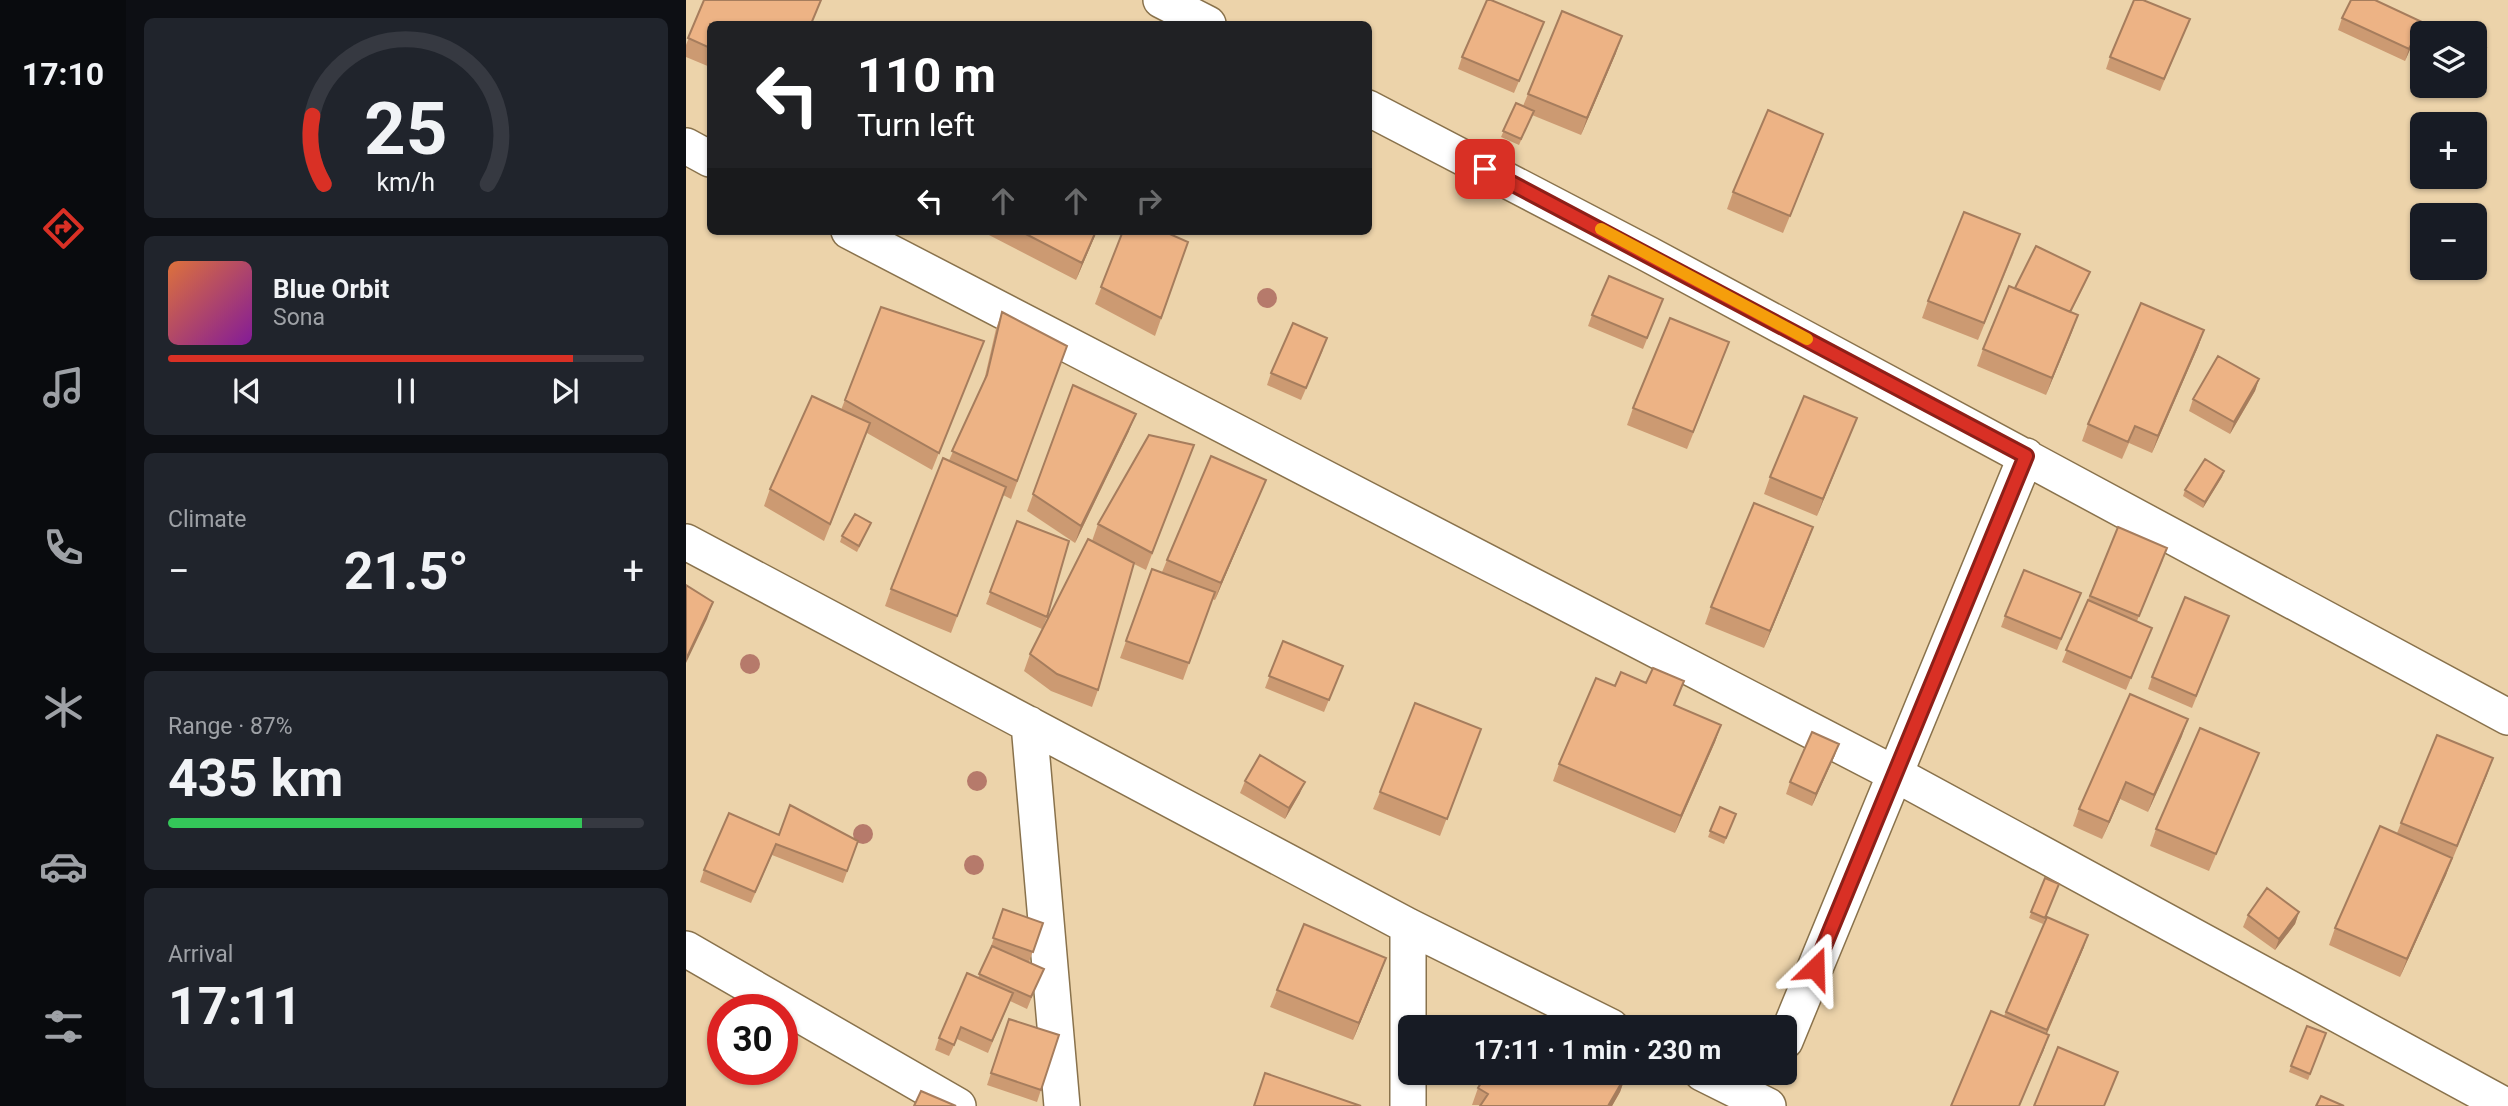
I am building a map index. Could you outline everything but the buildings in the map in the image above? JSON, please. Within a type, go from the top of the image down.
[{"type":"street","points":[[1161,0],[1202,21]]},
{"type":"street","points":[[1372,110],[2026,456],[2508,717]]},
{"type":"street","points":[[686,146],[707,157]]},
{"type":"street","points":[[857,235],[1895,774],[2506,1106]]},
{"type":"street","points":[[1796,1015],[2026,456]]},
{"type":"street","points":[[686,542],[1408,926],[1587,1015]]},
{"type":"street","points":[[1029,724],[1062,1106]]},
{"type":"street","points":[[1408,926],[1408,1106]]},
{"type":"street","points":[[686,949],[958,1106]]},
{"type":"street","points":[[1739,1085],[1766,1094]]},
{"type":"slow traffic","points":[[1601,229],[1807,339]]},
{"type":"route","points":[[1485,169],[2026,456],[1815,968]]}]
